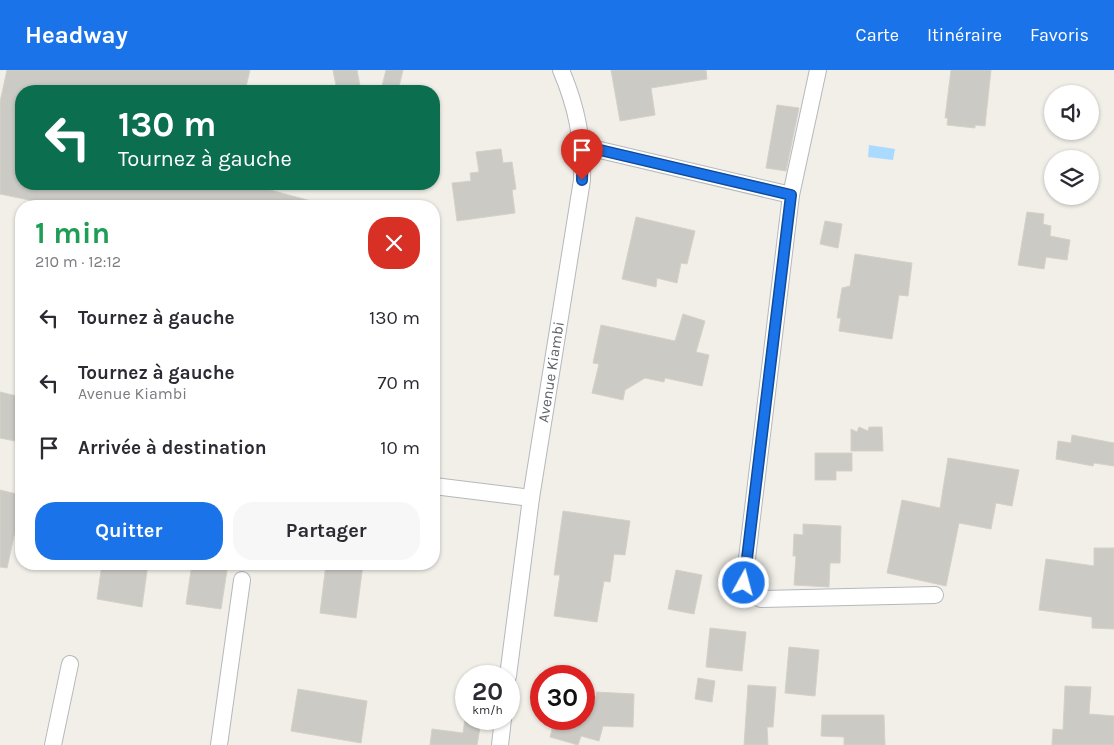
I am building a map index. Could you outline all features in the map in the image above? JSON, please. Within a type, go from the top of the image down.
[{"type":"street","name":"Avenue Kiambi","points":[[509,665],[531,498],[582,180],[583,146],[577,116],[562,70]]},
{"type":"street","points":[[818,70],[791,195],[744,583],[750,594],[761,599],[935,595]]},
{"type":"street","points":[[583,146],[791,195]]},
{"type":"street","points":[[440,487],[531,498]]},
{"type":"street","points":[[219,745],[242,580]]},
{"type":"street","points":[[53,745],[70,664]]},
{"type":"street","points":[[500,745],[502,730]]},
{"type":"water","points":[[869,145],[895,149],[893,160],[868,157]]},
{"type":"building","points":[[7,70],[250,70],[246,85],[15,85],[15,190],[270,190],[307,200],[29,200],[0,194],[0,102]]},
{"type":"building","points":[[333,70],[357,70],[360,85],[336,85]]},
{"type":"building","points":[[386,70],[403,70],[399,85],[382,85]]},
{"type":"building","points":[[611,70],[706,70],[707,79],[651,88],[655,115],[620,121]]},
{"type":"building","points":[[951,70],[991,70],[985,126],[975,125],[975,128],[947,125],[948,118],[945,118]]},
{"type":"building","points":[[777,105],[799,108],[786,171],[766,168]]},
{"type":"building","points":[[501,149],[503,163],[512,162],[516,189],[512,190],[515,213],[457,221],[452,183],[471,181],[470,173],[479,172],[476,152]]},
{"type":"building","points":[[1027,212],[1044,214],[1043,224],[1051,226],[1050,236],[1070,240],[1067,260],[1046,257],[1044,269],[1018,265]]},
{"type":"building","points":[[636,217],[695,231],[687,264],[681,263],[677,283],[657,278],[656,287],[622,279]]},
{"type":"building","points":[[825,221],[842,224],[838,248],[820,244]]},
{"type":"building","points":[[855,254],[912,263],[908,296],[899,295],[892,339],[839,331],[841,318],[837,318],[842,288],[850,286]]},
{"type":"building","points":[[683,314],[705,321],[696,352],[709,355],[702,386],[665,378],[664,382],[645,378],[625,390],[623,400],[592,393],[599,364],[593,363],[601,325],[675,341]]},
{"type":"building","points":[[0,392],[15,396],[15,441],[0,438]]},
{"type":"building","points":[[859,427],[868,431],[869,427],[882,427],[883,451],[851,451],[851,429],[857,432]]},
{"type":"building","points":[[1072,435],[1114,443],[1114,466],[1094,463],[1093,466],[1056,459],[1058,441],[1071,443]]},
{"type":"building","points":[[815,453],[852,453],[852,471],[836,471],[836,480],[815,480]]},
{"type":"building","points":[[948,458],[1019,470],[1012,506],[996,503],[991,529],[959,523],[946,586],[887,573],[902,500],[940,508]]},
{"type":"building","points":[[0,490],[15,494],[15,532],[7,568],[0,567]]},
{"type":"building","points":[[563,511],[630,521],[625,555],[614,554],[610,582],[604,581],[597,622],[554,616],[560,575],[554,575]]},
{"type":"building","points":[[803,524],[841,526],[840,563],[830,563],[829,587],[794,585],[796,556],[793,556],[794,534],[803,535]]},
{"type":"building","points":[[1094,548],[1114,548],[1114,629],[1092,628],[1092,617],[1039,610],[1046,559],[1094,566]]},
{"type":"building","points":[[101,570],[147,570],[142,607],[97,599]]},
{"type":"building","points":[[191,570],[227,570],[221,609],[186,604]]},
{"type":"building","points":[[325,570],[362,570],[356,618],[320,613]]},
{"type":"building","points":[[676,570],[702,575],[694,614],[668,609]]},
{"type":"building","points":[[710,628],[746,632],[742,671],[706,667]]},
{"type":"building","points":[[789,647],[819,650],[815,696],[785,693]]},
{"type":"building","points":[[698,678],[715,681],[712,702],[695,699]]},
{"type":"building","points":[[748,685],[776,687],[773,727],[767,727],[768,745],[744,745]]},
{"type":"building","points":[[1065,686],[1091,687],[1089,714],[1114,716],[1114,745],[1052,745],[1053,729],[1063,730]]},
{"type":"building","points":[[298,689],[367,701],[361,743],[291,731]]},
{"type":"building","points":[[597,692],[634,694],[633,727],[603,726],[599,741],[581,736],[578,745],[550,737],[552,730],[595,730],[595,701]]},
{"type":"building","points":[[822,715],[884,715],[885,745],[844,745],[844,737],[821,736]]},
{"type":"building","points":[[432,729],[463,733],[463,730],[480,730],[477,745],[430,745]]},
{"type":"route","points":[[582,180],[583,146],[791,195],[744,583]]}]
